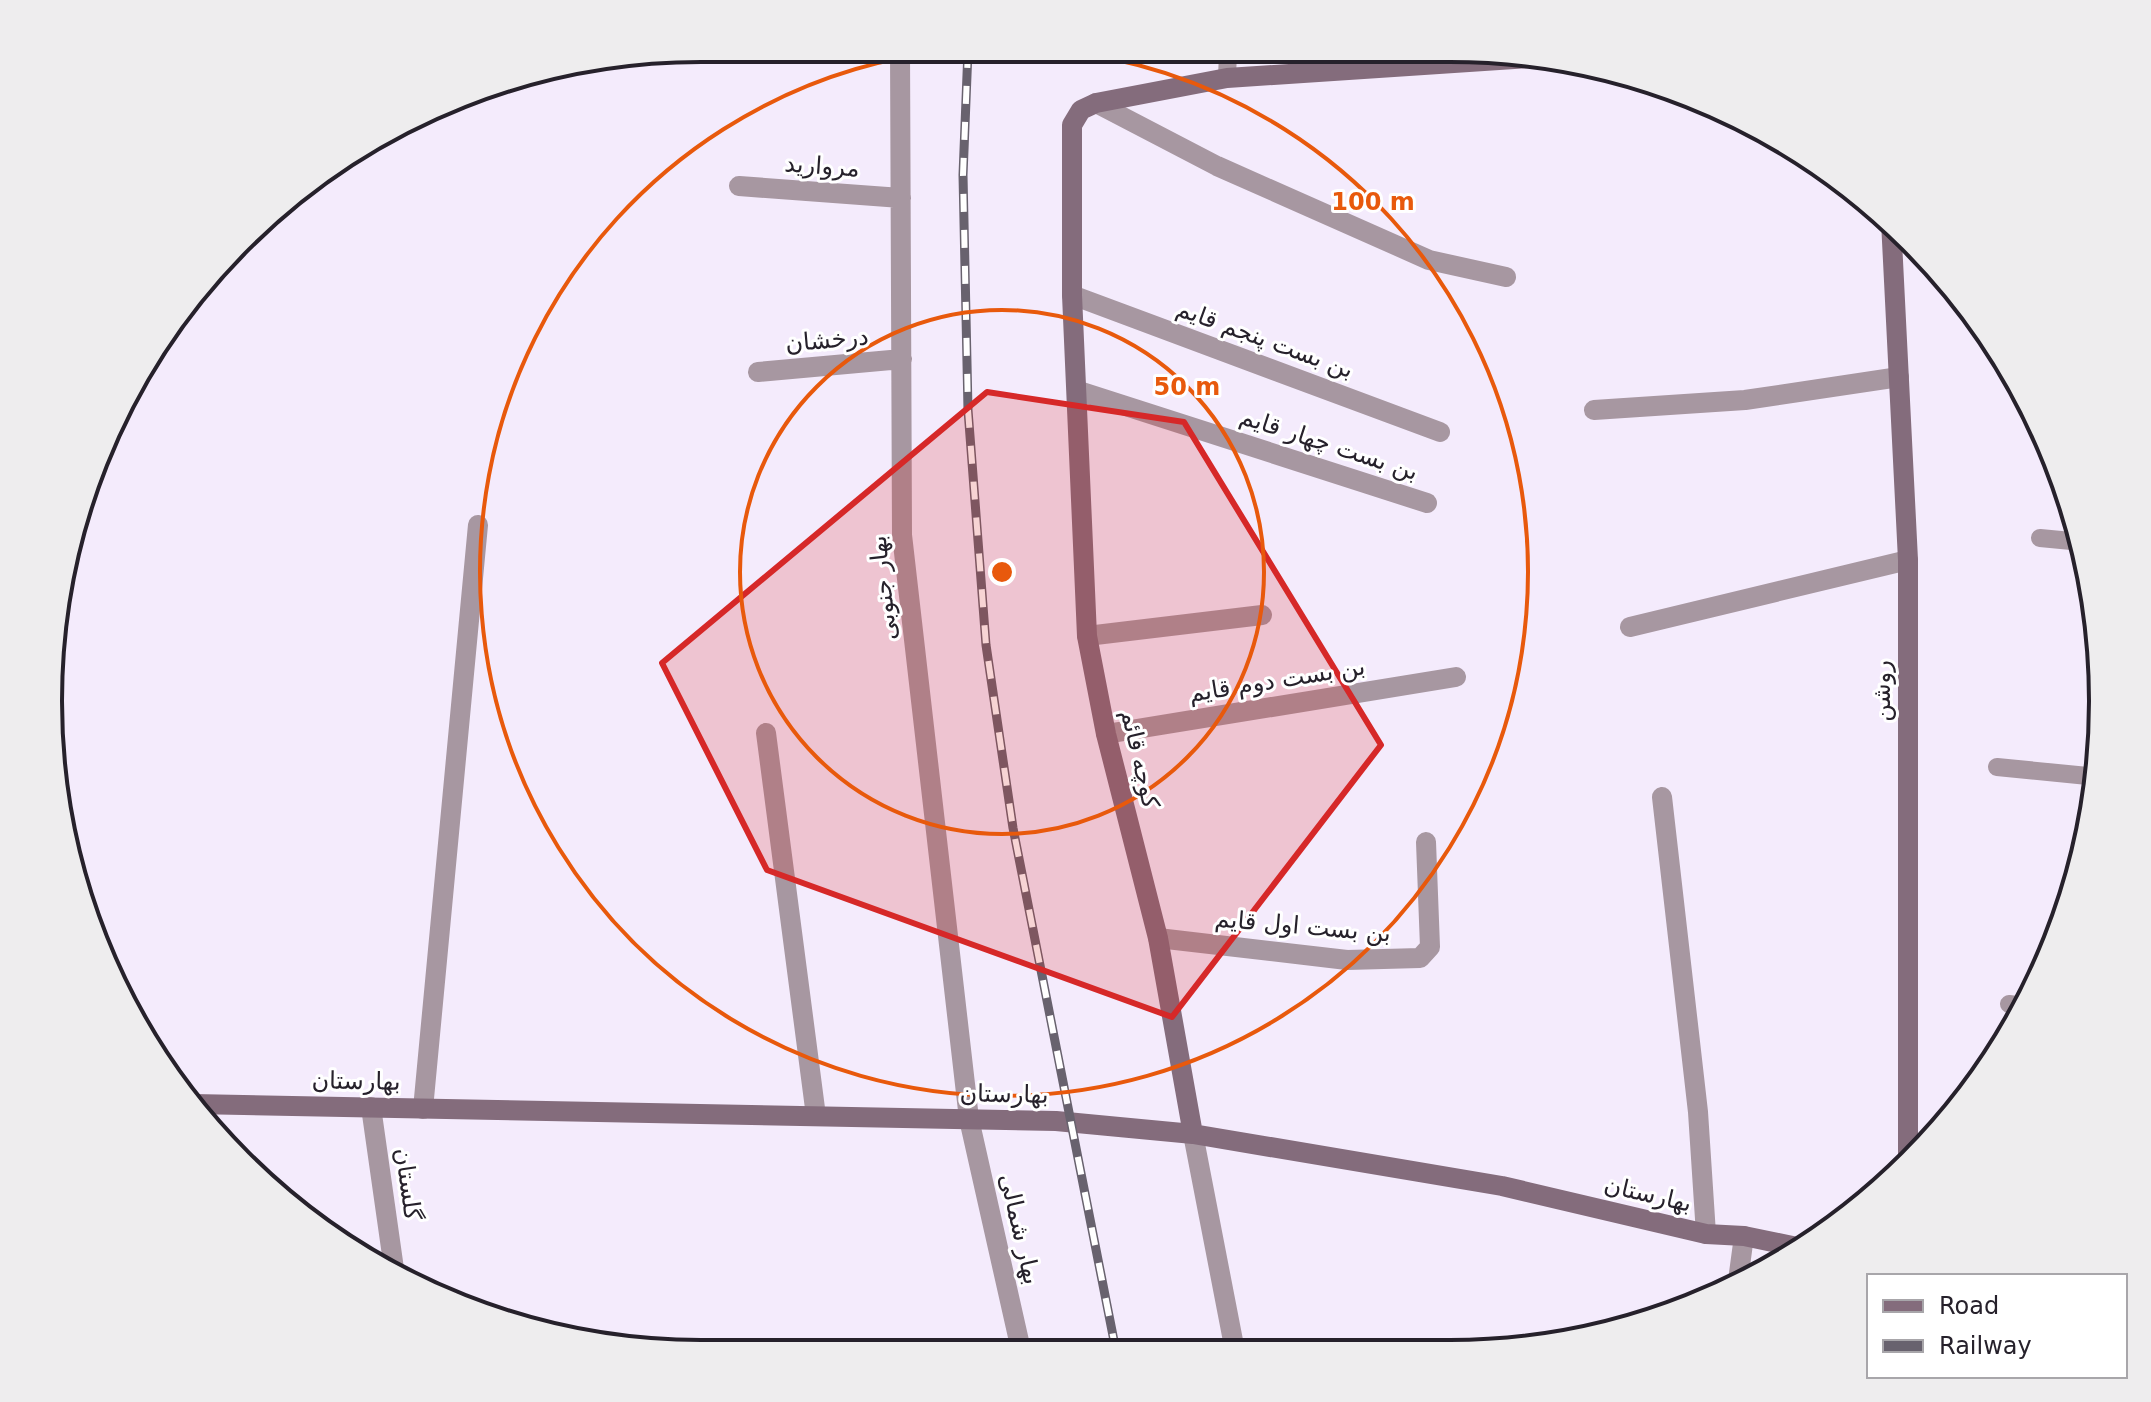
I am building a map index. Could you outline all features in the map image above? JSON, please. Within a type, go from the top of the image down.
[{"type":"street","name":"بهار جنوبی","points":[[900,62],[902,535],[969,1119]]},
{"type":"street","points":[[1096,103],[1227,78],[1451,62]]},
{"type":"street","points":[[1096,103],[1217,166],[1429,260],[1506,277]]},
{"type":"street","name":"کوچه قائم","points":[[1096,103],[1081,110],[1072,125],[1072,295],[1079,391],[1087,636],[1106,734],[1158,938],[1193,1134]]},
{"type":"street","name":"مروارید","points":[[739,186],[901,198]]},
{"type":"street","name":"روشن","points":[[1892,240],[1908,560],[1908,1146]]},
{"type":"street","name":"بن بست پنجم قایم","points":[[1072,295],[1440,432]]},
{"type":"street","name":"درخشان","points":[[758,372],[902,359]]},
{"type":"street","points":[[1594,410],[1745,400],[1899,377]]},
{"type":"street","name":"بن بست چهار قایم","points":[[1079,391],[1427,503]]},
{"type":"street","points":[[423,1109],[478,525]]},
{"type":"street","points":[[1630,627],[1908,560]]},
{"type":"street","points":[[1087,636],[1262,615]]},
{"type":"street","name":"بن بست دوم قایم","points":[[1106,734],[1456,677]]},
{"type":"street","points":[[766,733],[816,1116]]},
{"type":"street","points":[[1662,797],[1698,1112],[1706,1234]]},
{"type":"street","name":"بن بست اول قایم","points":[[1158,938],[1347,960],[1420,958],[1430,947],[1426,842]]},
{"type":"street","name":"بهارستان","points":[[206,1104],[1056,1121],[1193,1134],[1502,1186],[1706,1234],[1744,1236],[1785,1245]]},
{"type":"street","name":"گلستان","points":[[371,1107],[393,1260]]},
{"type":"street","name":"بهار شمالی","points":[[969,1119],[1019,1340]]},
{"type":"street","points":[[1193,1134],[1233,1340]]},
{"type":"street","points":[[1739,1271],[1744,1236]]},
{"type":"lane","points":[[1227,78],[1228,62]]},
{"type":"lane","points":[[2040,538],[2068,541]]},
{"type":"lane","points":[[1997,767],[2085,776]]},
{"type":"highlighted area","points":[[987,392],[1184,422],[1381,745],[1172,1017],[767,870],[662,663]]},
{"type":"railway","points":[[968,62],[963,175],[968,410],[986,645],[1013,828],[1114,1340]]}]
